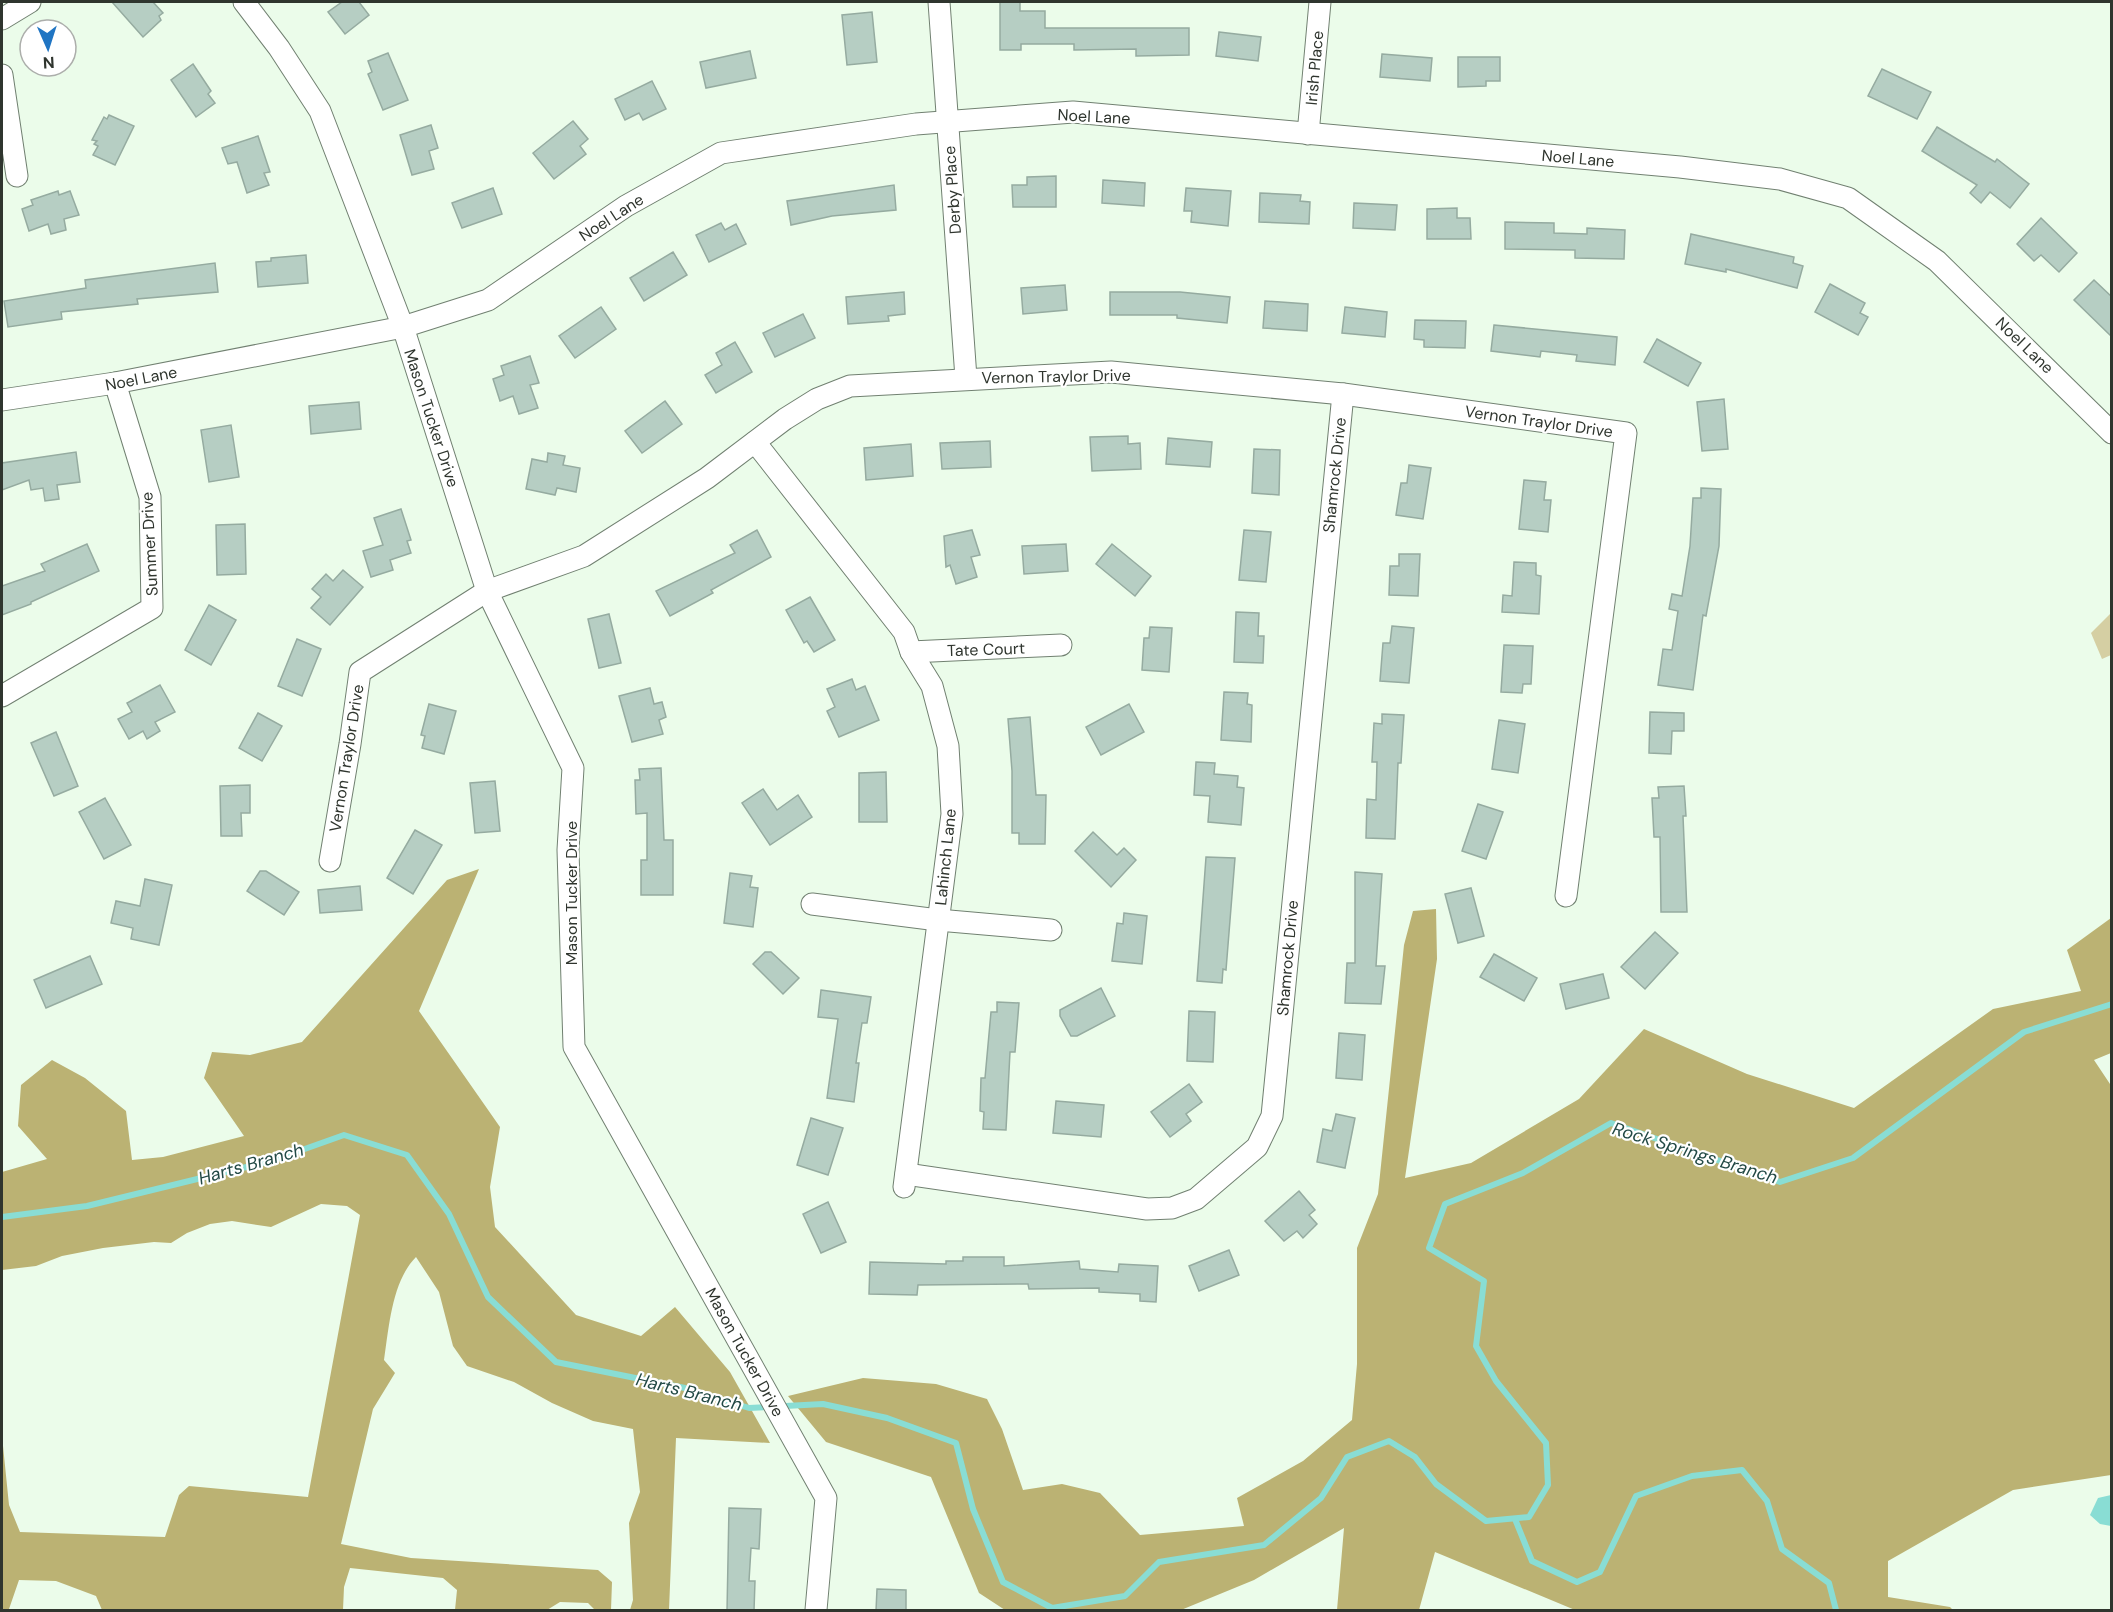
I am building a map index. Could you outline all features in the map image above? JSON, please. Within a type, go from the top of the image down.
[{"type":"street","points":[[2,19],[30,2]]},
{"type":"street","name":"Mason Tucker Drive","points":[[244,2],[279,48],[320,111],[404,327],[487,591],[573,768],[568,850],[574,1047],[826,1498],[816,1611]]},
{"type":"street","name":"Derby Place","points":[[939,2],[966,378]]},
{"type":"street","name":"Irish Place","points":[[1308,134],[1320,2]]},
{"type":"street","points":[[2,75],[16,176]]},
{"type":"street","name":"Noel Lane","points":[[2,400],[115,383],[404,327],[488,300],[626,206],[721,153],[946,122],[1073,112],[1680,166],[1780,179],[1848,198],[1937,261],[2109,424]]},
{"type":"street","name":"Vernon Traylor Drive","points":[[330,861],[360,672],[487,591],[584,556],[707,478],[785,419],[817,399],[850,386],[1111,372],[1343,394],[1626,433],[1566,896]]},
{"type":"street","name":"Summer Drive","points":[[2,696],[152,608],[150,497],[115,383]]},
{"type":"street","name":"Shamrock Drive","points":[[905,1181],[1147,1209],[1172,1208],[1196,1199],[1257,1147],[1272,1116],[1343,394]]},
{"type":"street","name":"Lahinch Lane","points":[[755,442],[904,632],[911,652],[932,686],[948,746],[952,814],[905,1181]]},
{"type":"street","name":"Tate Court","points":[[911,652],[1061,645]]},
{"type":"street","points":[[812,904],[939,920],[1051,930]]},
{"type":"shaded area","points":[[2111,613],[2111,655],[2102,659],[2091,633]]},
{"type":"shaded area","points":[[479,869],[419,1011],[500,1127],[490,1187],[495,1227],[576,1315],[641,1336],[675,1307],[730,1372],[770,1443],[676,1438],[669,1610],[630,1610],[633,1600],[629,1523],[640,1492],[633,1429],[593,1421],[552,1403],[514,1382],[467,1366],[453,1346],[439,1292],[416,1257],[402,1279],[393,1305],[384,1360],[395,1373],[373,1409],[341,1544],[411,1558],[598,1570],[612,1582],[611,1610],[595,1610],[588,1603],[560,1602],[547,1610],[455,1610],[457,1590],[443,1578],[350,1568],[344,1587],[343,1610],[102,1610],[96,1596],[56,1581],[19,1580],[9,1609],[2,1609],[2,1436],[9,1505],[20,1532],[165,1537],[179,1495],[189,1486],[308,1497],[360,1215],[347,1206],[321,1204],[271,1227],[232,1221],[210,1224],[187,1233],[171,1243],[154,1242],[103,1248],[62,1256],[36,1266],[2,1270],[2,1172],[47,1159],[18,1126],[21,1085],[52,1060],[85,1078],[126,1111],[132,1160],[163,1157],[244,1136],[204,1078],[212,1052],[250,1055],[302,1042],[447,880]]},
{"type":"shaded area","points":[[1436,909],[1437,959],[1405,1178],[1471,1163],[1579,1099],[1644,1029],[1747,1074],[1854,1108],[1993,1009],[2081,991],[2067,950],[2111,918],[2111,1053],[2094,1060],[2112,1087],[2111,1475],[2013,1490],[1888,1561],[1888,1597],[1950,1607],[1953,1610],[1575,1610],[1435,1552],[1419,1610],[1337,1610],[1344,1528],[1254,1580],[1181,1610],[1005,1610],[979,1593],[931,1477],[826,1442],[788,1396],[863,1378],[936,1384],[987,1399],[1002,1429],[1023,1490],[1062,1484],[1100,1493],[1140,1535],[1244,1526],[1237,1498],[1303,1461],[1352,1420],[1357,1364],[1357,1248],[1378,1194],[1404,945],[1413,911]]},
{"type":"water","points":[[2111,1495],[2111,1526],[2100,1524],[2090,1515],[2098,1498]]},
{"type":"building","points":[[112,2],[153,2],[163,13],[159,16],[161,20],[143,37]]},
{"type":"building","points":[[342,2],[359,2],[369,15],[345,34],[328,12]]},
{"type":"building","points":[[1000,2],[1020,2],[1020,11],[1045,11],[1045,28],[1189,28],[1189,55],[1136,56],[1136,49],[1074,50],[1074,44],[1021,44],[1021,50],[1000,50]]},
{"type":"building","points":[[872,12],[877,62],[847,65],[842,15]]},
{"type":"building","points":[[1219,32],[1261,37],[1258,61],[1216,56]]},
{"type":"building","points":[[750,51],[756,78],[706,88],[700,62]]},
{"type":"building","points":[[388,53],[408,100],[383,110],[368,74],[372,72],[368,61]]},
{"type":"building","points":[[1382,54],[1432,58],[1430,81],[1380,77]]},
{"type":"building","points":[[1458,57],[1500,57],[1500,81],[1486,81],[1486,86],[1458,87]]},
{"type":"building","points":[[193,64],[211,91],[208,94],[215,103],[196,117],[171,80]]},
{"type":"building","points":[[1882,69],[1931,92],[1917,119],[1868,96]]},
{"type":"building","points":[[652,81],[666,109],[643,120],[639,113],[625,120],[615,99]]},
{"type":"building","points":[[109,115],[134,126],[115,165],[93,155],[98,146],[94,144],[97,141],[92,140],[104,117],[107,119]]},
{"type":"building","points":[[573,121],[588,139],[580,146],[586,154],[554,179],[533,153]]},
{"type":"building","points":[[431,125],[438,148],[429,151],[434,169],[412,175],[400,135]]},
{"type":"building","points":[[1937,127],[1995,162],[1997,159],[2029,184],[2010,208],[1990,192],[1981,203],[1970,193],[1977,185],[1922,151]]},
{"type":"building","points":[[258,136],[270,172],[264,173],[269,185],[247,193],[237,162],[228,164],[222,148]]},
{"type":"building","points":[[1056,176],[1056,207],[1013,207],[1012,185],[1027,185],[1027,177]]},
{"type":"building","points":[[1103,180],[1145,183],[1144,206],[1102,203]]},
{"type":"building","points":[[894,185],[896,210],[832,216],[791,225],[787,201]]},
{"type":"building","points":[[493,188],[502,214],[462,228],[452,203]]},
{"type":"building","points":[[1186,188],[1231,191],[1228,226],[1191,222],[1192,211],[1184,211]]},
{"type":"building","points":[[58,191],[59,195],[70,191],[79,215],[64,219],[66,230],[51,234],[48,224],[29,231],[22,209],[33,205],[31,200]]},
{"type":"building","points":[[1260,193],[1301,195],[1300,201],[1310,202],[1309,224],[1259,222]]},
{"type":"building","points":[[1354,203],[1397,205],[1395,230],[1353,228]]},
{"type":"building","points":[[1457,208],[1457,218],[1470,218],[1471,239],[1427,239],[1427,209]]},
{"type":"building","points":[[2041,218],[2077,253],[2059,272],[2041,255],[2034,261],[2017,244]]},
{"type":"building","points":[[1505,222],[1554,223],[1554,233],[1587,234],[1587,228],[1625,230],[1624,259],[1575,258],[1575,250],[1505,249]]},
{"type":"building","points":[[721,223],[725,230],[736,224],[746,244],[709,262],[696,235]]},
{"type":"building","points":[[1691,234],[1794,257],[1793,263],[1803,266],[1797,288],[1726,269],[1726,272],[1685,264]]},
{"type":"building","points":[[673,252],[687,275],[644,301],[630,278]]},
{"type":"building","points":[[306,255],[308,283],[258,287],[256,262],[271,261],[271,258]]},
{"type":"building","points":[[215,263],[218,292],[137,299],[138,304],[61,312],[62,319],[8,327],[4,301],[86,288],[85,280]]},
{"type":"building","points":[[2094,280],[2112,297],[2112,337],[2074,300]]},
{"type":"building","points":[[1830,284],[1865,303],[1860,313],[1868,317],[1858,335],[1815,312]]},
{"type":"building","points":[[1065,285],[1067,310],[1023,314],[1021,288]]},
{"type":"building","points":[[904,292],[905,314],[888,316],[889,321],[848,324],[846,297]]},
{"type":"building","points":[[1110,292],[1180,292],[1230,297],[1227,323],[1177,318],[1177,315],[1110,315]]},
{"type":"building","points":[[1265,301],[1308,304],[1307,331],[1263,328]]},
{"type":"building","points":[[601,307],[616,329],[575,358],[559,336]]},
{"type":"building","points":[[1345,307],[1387,312],[1385,337],[1342,333]]},
{"type":"building","points":[[803,314],[815,338],[775,357],[763,333]]},
{"type":"building","points":[[1415,320],[1466,321],[1465,348],[1424,347],[1424,340],[1414,339]]},
{"type":"building","points":[[1494,325],[1617,337],[1615,365],[1576,361],[1577,355],[1541,351],[1540,357],[1491,351]]},
{"type":"building","points":[[1657,339],[1701,363],[1688,386],[1644,362]]},
{"type":"building","points":[[735,342],[752,372],[716,393],[705,375],[722,365],[716,353]]},
{"type":"building","points":[[530,356],[539,383],[530,385],[538,408],[519,414],[513,396],[500,401],[493,379],[504,375],[501,366]]},
{"type":"building","points":[[1724,399],[1728,449],[1702,451],[1697,402]]},
{"type":"building","points":[[665,401],[682,424],[642,453],[625,431]]},
{"type":"building","points":[[359,402],[361,429],[311,434],[309,406]]},
{"type":"building","points":[[231,425],[239,477],[209,482],[201,430]]},
{"type":"building","points":[[1128,436],[1128,444],[1140,443],[1141,469],[1092,471],[1090,437]]},
{"type":"building","points":[[1168,438],[1212,442],[1210,467],[1166,464]]},
{"type":"building","points":[[990,441],[991,467],[942,469],[940,443]]},
{"type":"building","points":[[911,444],[913,476],[866,480],[864,448]]},
{"type":"building","points":[[1254,449],[1280,450],[1279,495],[1252,493]]},
{"type":"building","points":[[76,452],[80,482],[57,485],[59,499],[45,501],[43,488],[31,490],[29,480],[2,490],[2,463]]},
{"type":"building","points":[[548,453],[565,456],[563,465],[580,468],[576,492],[557,488],[555,495],[526,489],[532,459],[547,462]]},
{"type":"building","points":[[1409,465],[1431,468],[1423,519],[1396,515],[1401,483],[1407,483]]},
{"type":"building","points":[[1524,480],[1546,482],[1544,500],[1551,500],[1548,532],[1519,529]]},
{"type":"building","points":[[1701,488],[1721,489],[1719,546],[1706,616],[1703,615],[1693,690],[1658,685],[1663,649],[1672,650],[1678,611],[1669,609],[1672,594],[1682,596],[1690,546],[1693,498],[1701,498]]},
{"type":"building","points":[[401,509],[411,540],[407,541],[411,553],[390,560],[393,570],[371,577],[363,551],[383,545],[374,518]]},
{"type":"building","points":[[245,524],[246,574],[217,575],[216,525]]},
{"type":"building","points":[[757,530],[771,557],[711,590],[713,593],[670,616],[656,591],[735,553],[730,545]]},
{"type":"building","points":[[972,530],[980,555],[971,557],[977,577],[956,584],[950,565],[946,567],[944,536]]},
{"type":"building","points":[[1244,530],[1271,532],[1266,582],[1239,580]]},
{"type":"building","points":[[87,544],[99,571],[31,604],[2,615],[2,586],[45,571],[41,564]]},
{"type":"building","points":[[1066,544],[1068,571],[1024,574],[1022,546]]},
{"type":"building","points":[[1112,544],[1151,576],[1135,596],[1096,564]]},
{"type":"building","points":[[1399,554],[1420,554],[1418,596],[1389,595],[1390,566],[1399,566]]},
{"type":"building","points":[[1514,562],[1536,563],[1536,575],[1541,576],[1539,614],[1502,612],[1503,595],[1512,596]]},
{"type":"building","points":[[343,570],[363,587],[330,625],[311,608],[321,597],[312,589],[326,574],[333,581]]},
{"type":"building","points":[[810,597],[835,640],[814,652],[807,641],[804,643],[786,610]]},
{"type":"building","points":[[209,605],[236,620],[211,665],[185,650]]},
{"type":"building","points":[[1236,612],[1259,613],[1258,636],[1264,636],[1263,663],[1234,662]]},
{"type":"building","points":[[609,614],[621,663],[599,668],[588,619]]},
{"type":"building","points":[[1392,626],[1414,628],[1409,683],[1380,681],[1383,643],[1390,643]]},
{"type":"building","points":[[1150,627],[1172,628],[1169,672],[1142,670],[1144,638],[1149,638]]},
{"type":"building","points":[[297,639],[321,649],[302,696],[278,686]]},
{"type":"building","points":[[1504,645],[1533,646],[1531,684],[1523,684],[1522,693],[1501,692]]},
{"type":"building","points":[[852,679],[856,690],[865,686],[879,720],[839,737],[827,711],[835,707],[827,689]]},
{"type":"building","points":[[160,685],[175,712],[155,722],[160,731],[147,739],[143,731],[129,739],[118,719],[132,712],[127,703]]},
{"type":"building","points":[[650,688],[654,704],[662,702],[666,717],[659,720],[663,734],[632,742],[619,696]]},
{"type":"building","points":[[1224,692],[1248,693],[1247,704],[1252,705],[1251,742],[1221,740]]},
{"type":"building","points":[[429,704],[456,711],[444,754],[422,748],[425,736],[421,735]]},
{"type":"building","points":[[1129,704],[1144,732],[1101,755],[1086,727]]},
{"type":"building","points":[[1650,712],[1684,713],[1684,731],[1672,731],[1671,754],[1649,753]]},
{"type":"building","points":[[258,713],[282,726],[262,761],[239,748]]},
{"type":"building","points":[[1382,714],[1404,715],[1401,763],[1398,763],[1395,839],[1366,838],[1367,799],[1376,800],[1377,762],[1372,762],[1374,723],[1382,724]]},
{"type":"building","points":[[1030,717],[1036,795],[1046,795],[1045,844],[1019,844],[1019,833],[1012,833],[1012,771],[1008,719]]},
{"type":"building","points":[[1499,720],[1525,724],[1518,773],[1492,769]]},
{"type":"building","points":[[56,732],[78,786],[54,796],[31,743]]},
{"type":"building","points":[[1196,762],[1215,763],[1214,774],[1238,776],[1237,787],[1244,788],[1241,825],[1208,822],[1210,796],[1194,795]]},
{"type":"building","points":[[661,768],[664,840],[673,840],[673,895],[641,895],[641,860],[647,860],[647,813],[636,814],[635,780],[640,780],[639,769]]},
{"type":"building","points":[[886,772],[887,822],[859,822],[859,773]]},
{"type":"building","points":[[495,781],[500,831],[475,833],[470,783]]},
{"type":"building","points":[[250,785],[250,813],[241,813],[242,836],[221,836],[220,786]]},
{"type":"building","points":[[1684,786],[1687,912],[1661,912],[1660,837],[1654,837],[1652,798],[1659,798],[1658,787]]},
{"type":"building","points":[[763,789],[777,810],[798,795],[812,817],[770,845],[742,803]]},
{"type":"building","points":[[105,798],[131,845],[104,859],[79,812]]},
{"type":"building","points":[[1478,804],[1503,812],[1486,859],[1462,851]]},
{"type":"building","points":[[415,830],[442,845],[413,894],[387,878]]},
{"type":"building","points":[[1093,832],[1117,855],[1124,848],[1136,860],[1111,887],[1075,851]]},
{"type":"building","points":[[1206,857],[1235,858],[1226,970],[1223,969],[1222,983],[1197,981]]},
{"type":"building","points":[[260,871],[266,871],[299,892],[284,915],[247,891]]},
{"type":"building","points":[[1355,872],[1382,874],[1376,966],[1385,966],[1381,1004],[1345,1003],[1347,963],[1355,963]]},
{"type":"building","points":[[730,873],[752,876],[750,887],[758,888],[753,927],[724,923]]},
{"type":"building","points":[[145,879],[172,885],[159,945],[131,939],[133,928],[111,923],[116,901],[140,906]]},
{"type":"building","points":[[360,886],[362,910],[320,913],[318,890]]},
{"type":"building","points":[[1471,888],[1484,936],[1458,943],[1445,894]]},
{"type":"building","points":[[1124,913],[1147,916],[1142,964],[1112,961],[1117,923],[1123,924]]},
{"type":"building","points":[[1655,932],[1678,953],[1645,989],[1621,967]]},
{"type":"building","points":[[765,952],[771,952],[799,978],[783,994],[753,964]]},
{"type":"building","points":[[1494,954],[1537,978],[1524,1001],[1480,977]]},
{"type":"building","points":[[90,956],[102,984],[46,1008],[34,980]]},
{"type":"building","points":[[1603,974],[1609,998],[1566,1009],[1560,984]]},
{"type":"building","points":[[1101,988],[1115,1016],[1077,1036],[1071,1036],[1060,1016],[1060,1010]]},
{"type":"building","points":[[821,990],[871,997],[867,1023],[862,1023],[856,1063],[859,1063],[854,1102],[827,1098],[838,1019],[818,1017]]},
{"type":"building","points":[[997,1002],[1019,1003],[1015,1052],[1010,1052],[1006,1130],[983,1129],[984,1112],[980,1111],[981,1078],[985,1078],[991,1012],[997,1012]]},
{"type":"building","points":[[1189,1011],[1215,1012],[1213,1062],[1187,1061]]},
{"type":"building","points":[[1339,1033],[1365,1035],[1362,1080],[1336,1078]]},
{"type":"building","points":[[1189,1084],[1202,1102],[1186,1114],[1191,1121],[1170,1137],[1151,1112]]},
{"type":"building","points":[[1056,1101],[1104,1105],[1101,1137],[1053,1133]]},
{"type":"building","points":[[1336,1114],[1355,1118],[1345,1168],[1317,1162],[1323,1129],[1332,1131]]},
{"type":"building","points":[[811,1118],[843,1128],[828,1175],[797,1165]]},
{"type":"building","points":[[1299,1191],[1315,1210],[1309,1215],[1317,1224],[1303,1238],[1297,1231],[1284,1241],[1265,1221]]},
{"type":"building","points":[[828,1202],[846,1242],[821,1253],[803,1214]]},
{"type":"building","points":[[1229,1250],[1239,1275],[1199,1291],[1189,1266]]},
{"type":"building","points":[[963,1257],[1004,1257],[1004,1266],[1079,1261],[1080,1269],[1118,1272],[1119,1264],[1158,1266],[1156,1302],[1140,1301],[1140,1294],[1099,1292],[1099,1288],[1029,1289],[1028,1284],[918,1285],[917,1295],[869,1294],[870,1262],[946,1264],[946,1261],[963,1261]]},
{"type":"building","points":[[729,1508],[761,1509],[759,1549],[751,1548],[749,1581],[755,1581],[754,1611],[727,1611]]},
{"type":"building","points":[[877,1589],[906,1590],[906,1611],[876,1611]]},
{"type":"waterway","name":"Harts Branch","points":[[2,1217],[87,1206],[271,1161],[344,1135],[407,1155],[449,1214],[488,1297],[556,1362],[685,1388],[749,1408],[823,1404],[887,1418],[956,1443],[973,1509],[1003,1582],[1052,1608],[1125,1596],[1159,1562],[1264,1545],[1321,1498],[1347,1457],[1389,1441],[1415,1457],[1436,1484],[1486,1521],[1529,1517],[1548,1485],[1546,1443],[1496,1381],[1476,1346],[1484,1281],[1429,1248],[1445,1204],[1523,1173],[1611,1123],[1780,1182],[1853,1158],[2024,1032],[2112,1004]]},
{"type":"waterway","name":"Harts Branch","points":[[1515,1519],[1532,1561],[1577,1582],[1600,1572],[1636,1496],[1692,1476],[1742,1470],[1767,1501],[1782,1549],[1829,1583],[1836,1610]]},
{"type":"water label","name":"Rock Springs Branch","points":[[1695,1153]]}]
